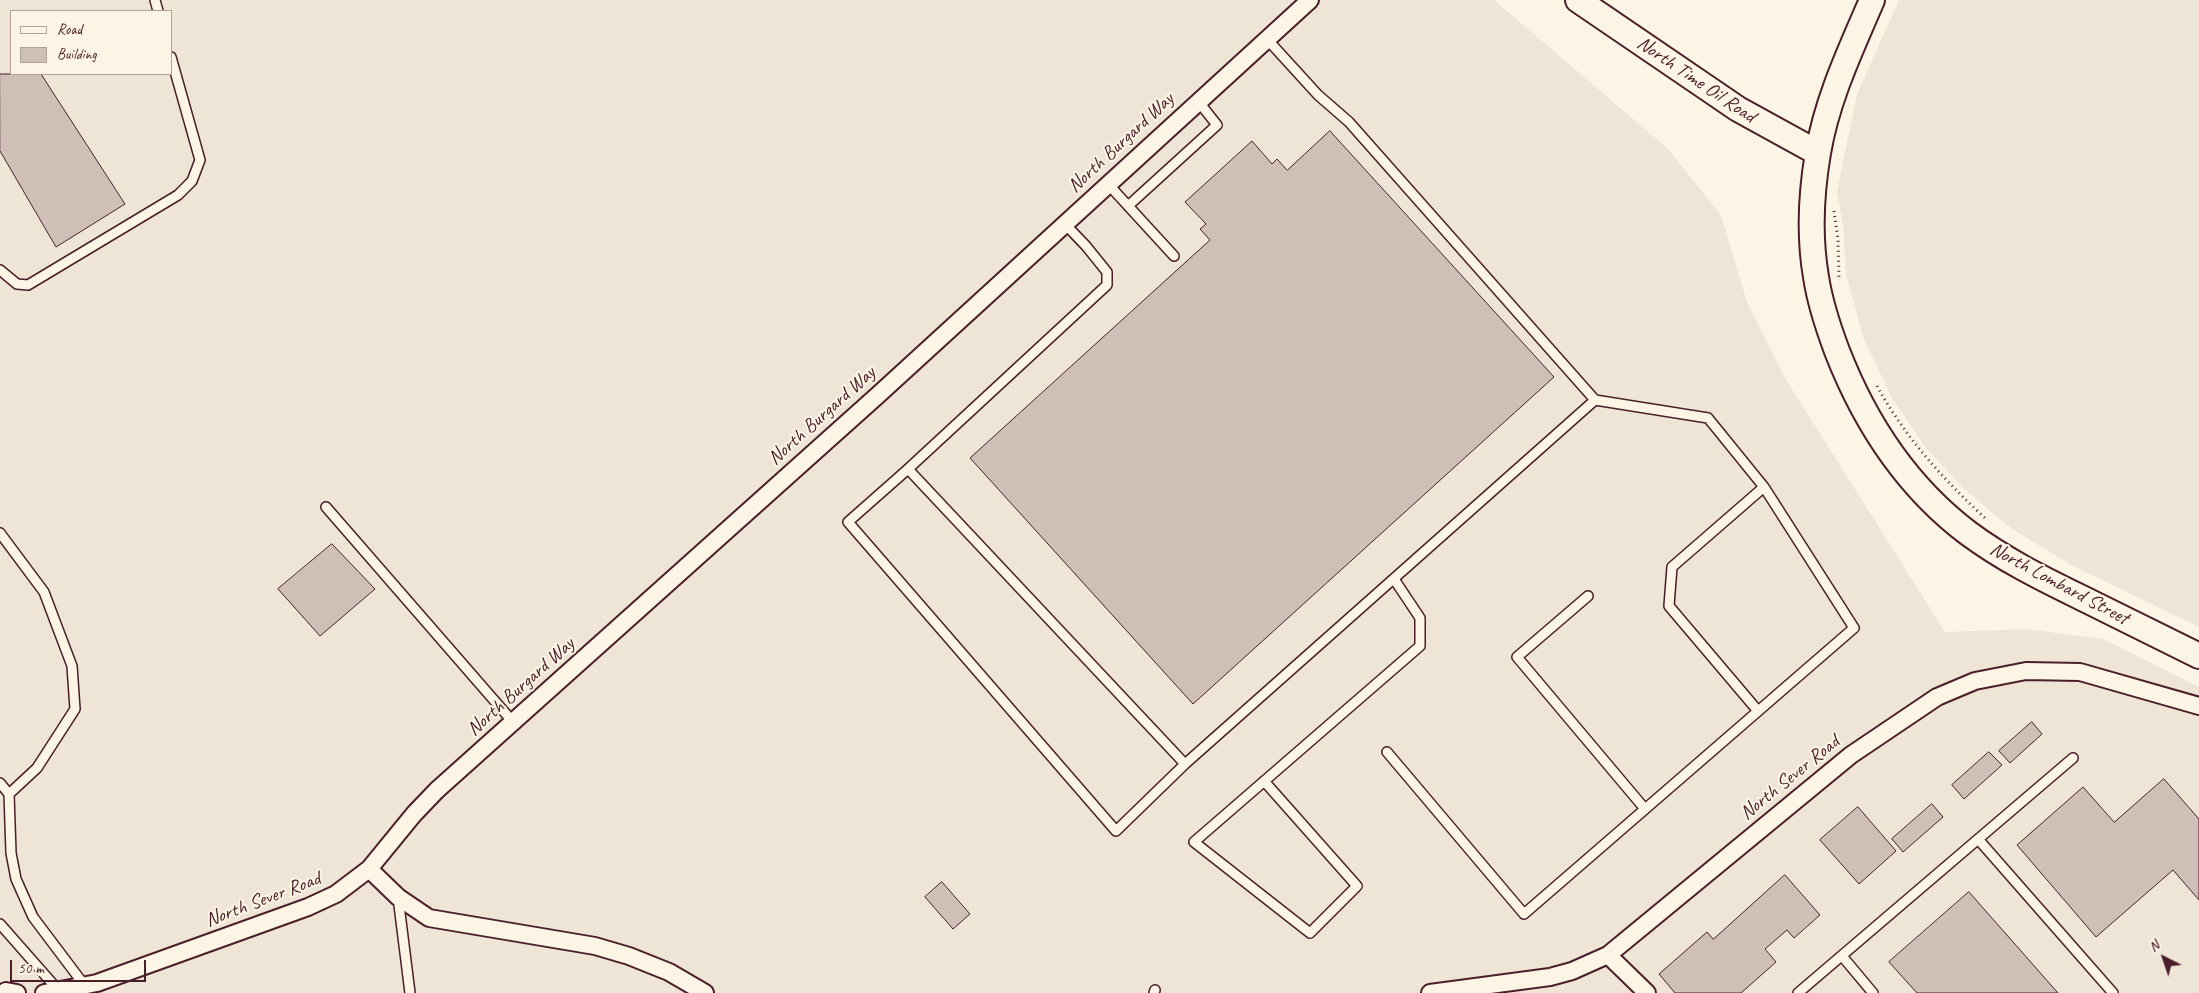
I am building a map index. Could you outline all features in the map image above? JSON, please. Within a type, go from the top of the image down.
[{"type":"main road","name":"North Time Oil Road","points":[[1578,0],[1738,109],[1818,153]]},
{"type":"main road","name":"North Lombard Street","points":[[1872,0],[1837,82],[1818,153],[1813,194],[1812,229],[1816,278],[1830,333],[1855,392],[1896,461],[1944,514],[1998,554],[2025,570],[2199,656]]},
{"type":"street","name":"North Burgard Way","points":[[370,869],[414,814],[513,722],[871,401],[1266,38],[1310,0]]},
{"type":"street","name":"North Sever Road","points":[[1430,993],[1550,977],[1572,971],[1608,955],[1851,755],[1936,697],[1975,681],[2026,671],[2080,672],[2199,706]]},
{"type":"street","name":"North Sever Road","points":[[51,992],[93,987],[308,907],[336,894],[370,869]]},
{"type":"street","points":[[370,869],[398,897],[429,918],[570,941],[630,956],[669,972],[705,993]]},
{"type":"street","points":[[1608,955],[1647,993]]},
{"type":"street","points":[[3,993],[6,990],[17,993]]},
{"type":"lane","points":[[1266,38],[1318,95],[1349,122],[1595,400],[1708,418],[1764,486],[1854,628],[1524,914],[1387,752]]},
{"type":"lane","points":[[0,270],[17,284],[28,285],[178,195],[192,181],[200,160],[172,61]]},
{"type":"lane","points":[[1128,206],[1217,124],[1198,101]]},
{"type":"lane","points":[[1108,184],[1174,256]]},
{"type":"lane","points":[[1065,224],[1107,272],[1107,285],[848,522],[1116,830],[1186,764],[1595,400]]},
{"type":"lane","points":[[908,469],[1186,764]]},
{"type":"lane","points":[[1758,711],[1669,606],[1672,567],[1764,486]]},
{"type":"lane","points":[[326,507],[513,722]]},
{"type":"lane","points":[[0,533],[44,592],[72,666],[75,709],[37,768],[9,794]]},
{"type":"lane","points":[[1264,781],[1357,886],[1310,933],[1194,842],[1264,781],[1420,646],[1420,618],[1394,579]]},
{"type":"lane","points":[[1588,596],[1517,657],[1645,809]]},
{"type":"lane","points":[[1798,993],[2073,758]]},
{"type":"lane","points":[[0,783],[9,794],[12,853],[16,879],[33,917],[93,987]]},
{"type":"lane","points":[[1978,839],[2113,993]]},
{"type":"lane","points":[[398,897],[410,993]]},
{"type":"lane","points":[[0,924],[51,992]]},
{"type":"lane","points":[[1842,956],[1873,993]]},
{"type":"path","points":[[1834,209],[1838,239],[1840,286]]},
{"type":"path","name":"North Lombard Street","points":[[1876,383],[1890,409],[1924,457],[1964,499],[1992,523]]},
{"type":"shaded area","points":[[0,0],[1494,0],[1668,149],[1721,215],[1747,302],[1785,378],[1945,632],[2027,629],[2103,639],[2199,687],[2199,993],[0,993]]},
{"type":"shaded area","points":[[1899,0],[2199,0],[2199,627],[2071,565],[2012,529],[1963,488],[1926,448],[1892,398],[1863,337],[1846,274],[1843,225],[1837,192],[1857,94]]},
{"type":"building","points":[[0,74],[42,75],[125,204],[56,247],[0,151]]},
{"type":"building","points":[[1330,131],[1554,377],[1193,704],[970,458],[1210,240],[1200,229],[1206,224],[1185,202],[1252,141],[1272,164],[1277,159],[1287,170]]},
{"type":"building","points":[[332,544],[375,589],[320,636],[278,589]]},
{"type":"building","points":[[2032,722],[2042,734],[2010,763],[1999,751]]},
{"type":"building","points":[[1989,752],[2002,765],[1964,799],[1952,785]]},
{"type":"building","points":[[2164,779],[2199,819],[2199,900],[2173,870],[2096,937],[2017,845],[2083,787],[2114,822]]},
{"type":"building","points":[[1932,804],[1943,817],[1903,852],[1892,839]]},
{"type":"building","points":[[1858,807],[1896,851],[1859,884],[1820,840]]},
{"type":"building","points":[[1785,875],[1820,915],[1794,938],[1787,930],[1765,949],[1776,962],[1741,993],[1675,993],[1659,974],[1707,932],[1713,939]]},
{"type":"building","points":[[942,882],[970,914],[953,929],[925,897]]},
{"type":"building","points":[[1969,892],[2058,993],[1917,993],[1889,962]]}]
